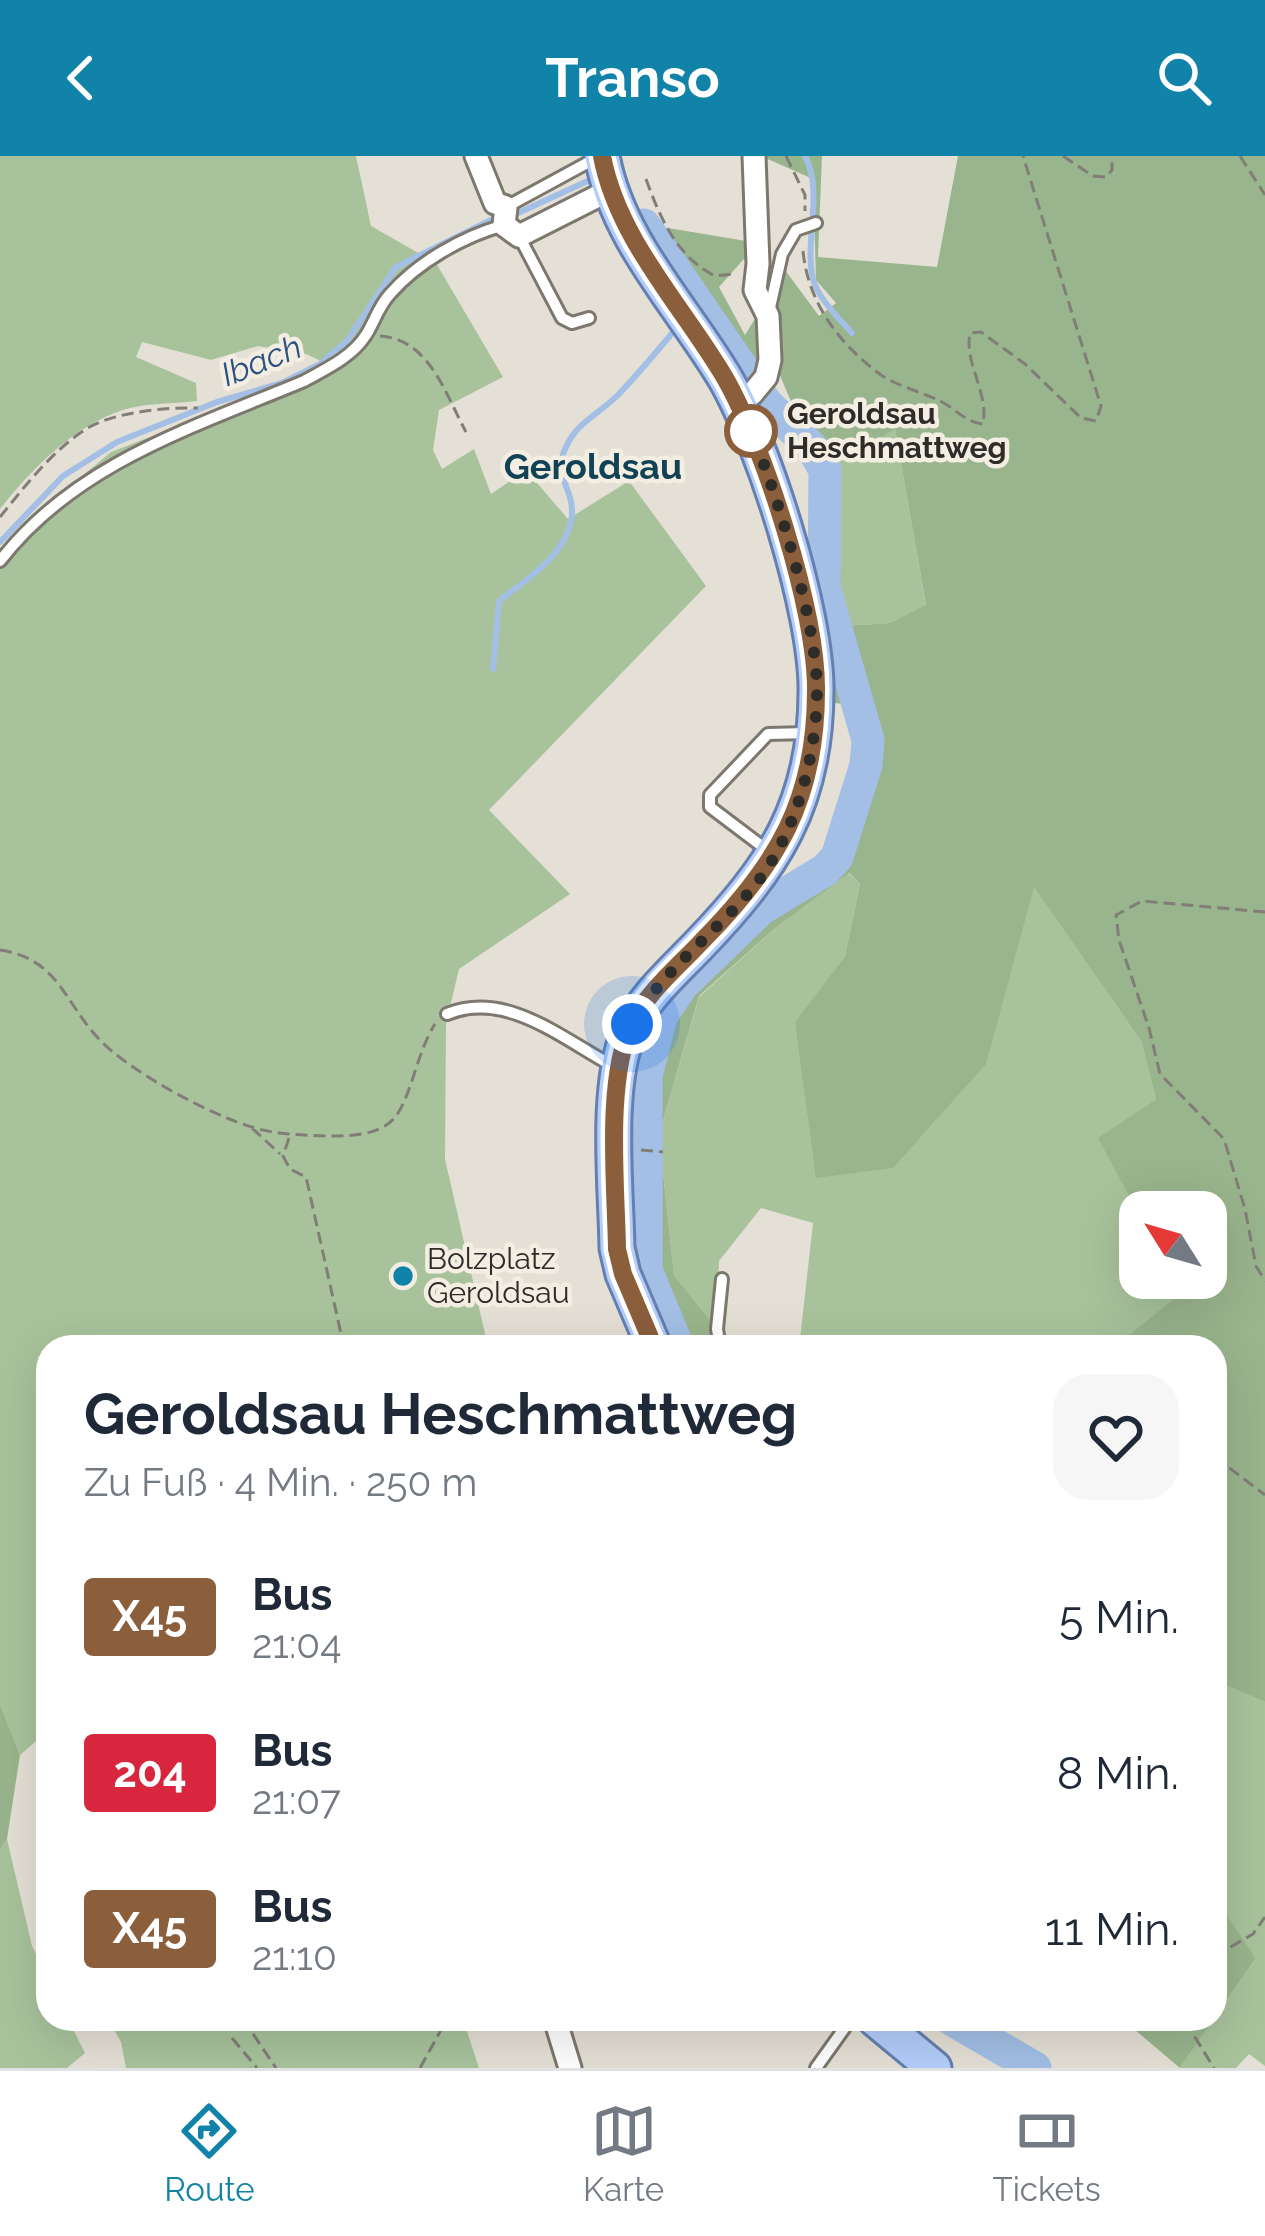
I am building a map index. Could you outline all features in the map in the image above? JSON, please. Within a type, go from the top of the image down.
[{"type":"main road","points":[[601,156],[624,224],[752,391],[761,456],[808,622],[817,688],[792,819],[775,856],[750,892],[646,1001],[632,1024],[618,1069],[617,1249],[649,1335]]},
{"type":"main road","points":[[889,2031],[934,2068]]},
{"type":"street","points":[[476,156],[507,220],[610,190]]},
{"type":"street","points":[[752,391],[770,360],[768,316],[755,290],[754,156]]},
{"type":"street","points":[[559,2031],[570,2068]]},
{"type":"lane","points":[[0,560],[80,483],[118,459],[304,381],[348,354],[407,275],[507,220],[601,156]]},
{"type":"lane","points":[[507,220],[562,318],[572,322],[589,318]]},
{"type":"lane","points":[[768,316],[782,254],[796,230],[810,223]]},
{"type":"lane","points":[[775,856],[710,807],[710,794],[768,734],[812,733]]},
{"type":"lane","points":[[447,1013],[470,1004],[505,1008],[618,1069]]},
{"type":"lane","points":[[718,1335],[722,1279]]},
{"type":"lane","points":[[816,2068],[842,2031]]},
{"type":"path","points":[[786,156],[805,195],[810,223],[803,254],[809,293],[837,334],[884,377],[982,424],[986,407],[968,345],[970,333],[981,332],[1025,364],[1081,418],[1096,421],[1101,406],[1023,156]]},
{"type":"path","points":[[1063,156],[1093,176],[1106,177],[1112,170],[1112,156]]},
{"type":"path","points":[[1240,156],[1265,195]]},
{"type":"path","points":[[646,179],[668,230],[686,257],[702,270],[715,276],[736,274],[758,264]]},
{"type":"path","points":[[366,334],[393,337],[422,351],[466,432]]},
{"type":"path","points":[[0,517],[33,476],[88,427],[121,417],[188,408]]},
{"type":"path","points":[[1265,912],[1142,901],[1116,915],[1119,940],[1160,1074],[1224,1139],[1256,1266],[1265,1281]]},
{"type":"path","points":[[0,950],[23,953],[52,973],[98,1039],[144,1076],[251,1127],[290,1135],[344,1136],[380,1130],[397,1116],[421,1049],[447,1013]]},
{"type":"path","points":[[251,1127],[283,1156],[290,1169],[306,1178],[341,1335]]},
{"type":"path","points":[[283,1156],[290,1135]]},
{"type":"path","points":[[637,1150],[663,1152]]},
{"type":"path","points":[[1227,1466],[1265,1495]]},
{"type":"path","points":[[1227,1949],[1253,1934],[1265,1917]]},
{"type":"path","points":[[251,2031],[276,2068]]},
{"type":"path","points":[[420,2068],[440,2031]]},
{"type":"path","points":[[1193,2031],[1214,2068]]},
{"type":"path","points":[[232,2038],[257,2068]]},
{"type":"green space","points":[[0,156],[356,156],[371,226],[436,263],[503,377],[439,410],[433,450],[442,469],[474,449],[491,494],[526,470],[568,519],[629,481],[706,586],[489,810],[570,894],[459,969],[446,1024],[445,1159],[485,1335],[36,1335],[36,1741],[20,1755],[0,1704],[0,562],[32,518],[111,452],[330,367],[362,337],[321,361],[258,346],[211,360],[142,342],[136,357],[196,383],[197,401],[132,408],[105,417],[70,438],[39,465],[0,509]]},
{"type":"green space","points":[[761,156],[822,156],[818,257],[937,267],[958,156],[1265,156],[1265,1702],[1227,1686],[1227,1335],[1129,1335],[1174,1299],[1227,1299],[1227,1191],[1126,1191],[1098,1138],[1156,1099],[1141,1041],[1034,887],[986,1064],[893,1168],[816,1178],[795,1022],[845,956],[860,884],[849,873],[773,930],[699,996],[659,1135],[674,1275],[718,1335],[678,1335],[629,1265],[627,1146],[632,1048],[659,1004],[764,899],[793,885],[830,855],[862,746],[853,705],[826,702],[826,627],[890,623],[926,605],[895,429],[821,473],[779,373],[736,380],[632,222],[758,243],[719,287],[745,335],[785,270],[819,316],[836,303],[816,280],[813,179]]},
{"type":"green space","points":[[895,428],[926,606],[890,623],[826,627],[818,577],[821,473]]},
{"type":"green space","points":[[848,873],[860,884],[845,956],[795,1023],[1033,885],[1141,1041],[1156,1099],[1099,1138],[1127,1191],[1119,1191],[1119,1299],[1175,1299],[1129,1335],[800,1335],[813,1223],[761,1208],[719,1261],[717,1329],[674,1275],[659,1135],[699,997],[773,930]]},
{"type":"green space","points":[[1227,1686],[1265,1702],[1265,2066],[1249,2054],[1236,2068],[1180,2068],[1206,2031],[1227,2031],[1227,2000],[1256,1958],[1227,1915]]},
{"type":"green space","points":[[0,1704],[20,1755],[7,1839],[0,1849]]},
{"type":"green space","points":[[7,1839],[36,1954],[36,2031],[74,2031],[85,2053],[67,2068],[0,2068],[0,1849]]},
{"type":"green space","points":[[1227,1915],[1256,1958],[1227,2000]]},
{"type":"green space","points":[[115,2031],[467,2031],[479,2068],[126,2068]]},
{"type":"green space","points":[[1136,2031],[1206,2031],[1180,2068]]},
{"type":"waterway","points":[[805,156],[814,200],[813,279],[824,301],[852,333]]},
{"type":"waterway","name":"Ibach","points":[[0,542],[63,476],[117,442],[217,402],[282,383],[320,364],[347,341],[396,267],[497,217],[516,214],[592,179]]},
{"type":"waterway","points":[[644,225],[766,403],[813,449],[825,470],[824,587],[868,740],[866,765],[837,857],[825,870],[762,908],[683,984],[661,1016],[646,1076],[646,1270],[673,1335]]},
{"type":"waterway","points":[[493,669],[499,601],[547,562],[571,524],[571,501],[561,465],[571,438],[618,395],[679,325]]},
{"type":"waterway","points":[[972,2031],[1035,2068]]},
{"type":"bus line","name":"X45","points":[[602,156],[624,224],[725,378],[751,431],[808,622],[817,688],[802,785],[775,856],[750,892],[646,1001],[621,1053],[616,1085],[617,1249],[649,1335]]},
{"type":"place","name":"Geroldsau Heschmattweg","points":[[751,431]]},
{"type":"place","name":"Bolzplatz Geroldsau","points":[[403,1276]]},
{"type":"district","name":"Geroldsau","points":[[593,466]]},
{"type":"route","points":[[632,1024],[655,991],[763,874],[784,838],[802,785],[815,710],[814,658],[787,543],[751,431]]}]
